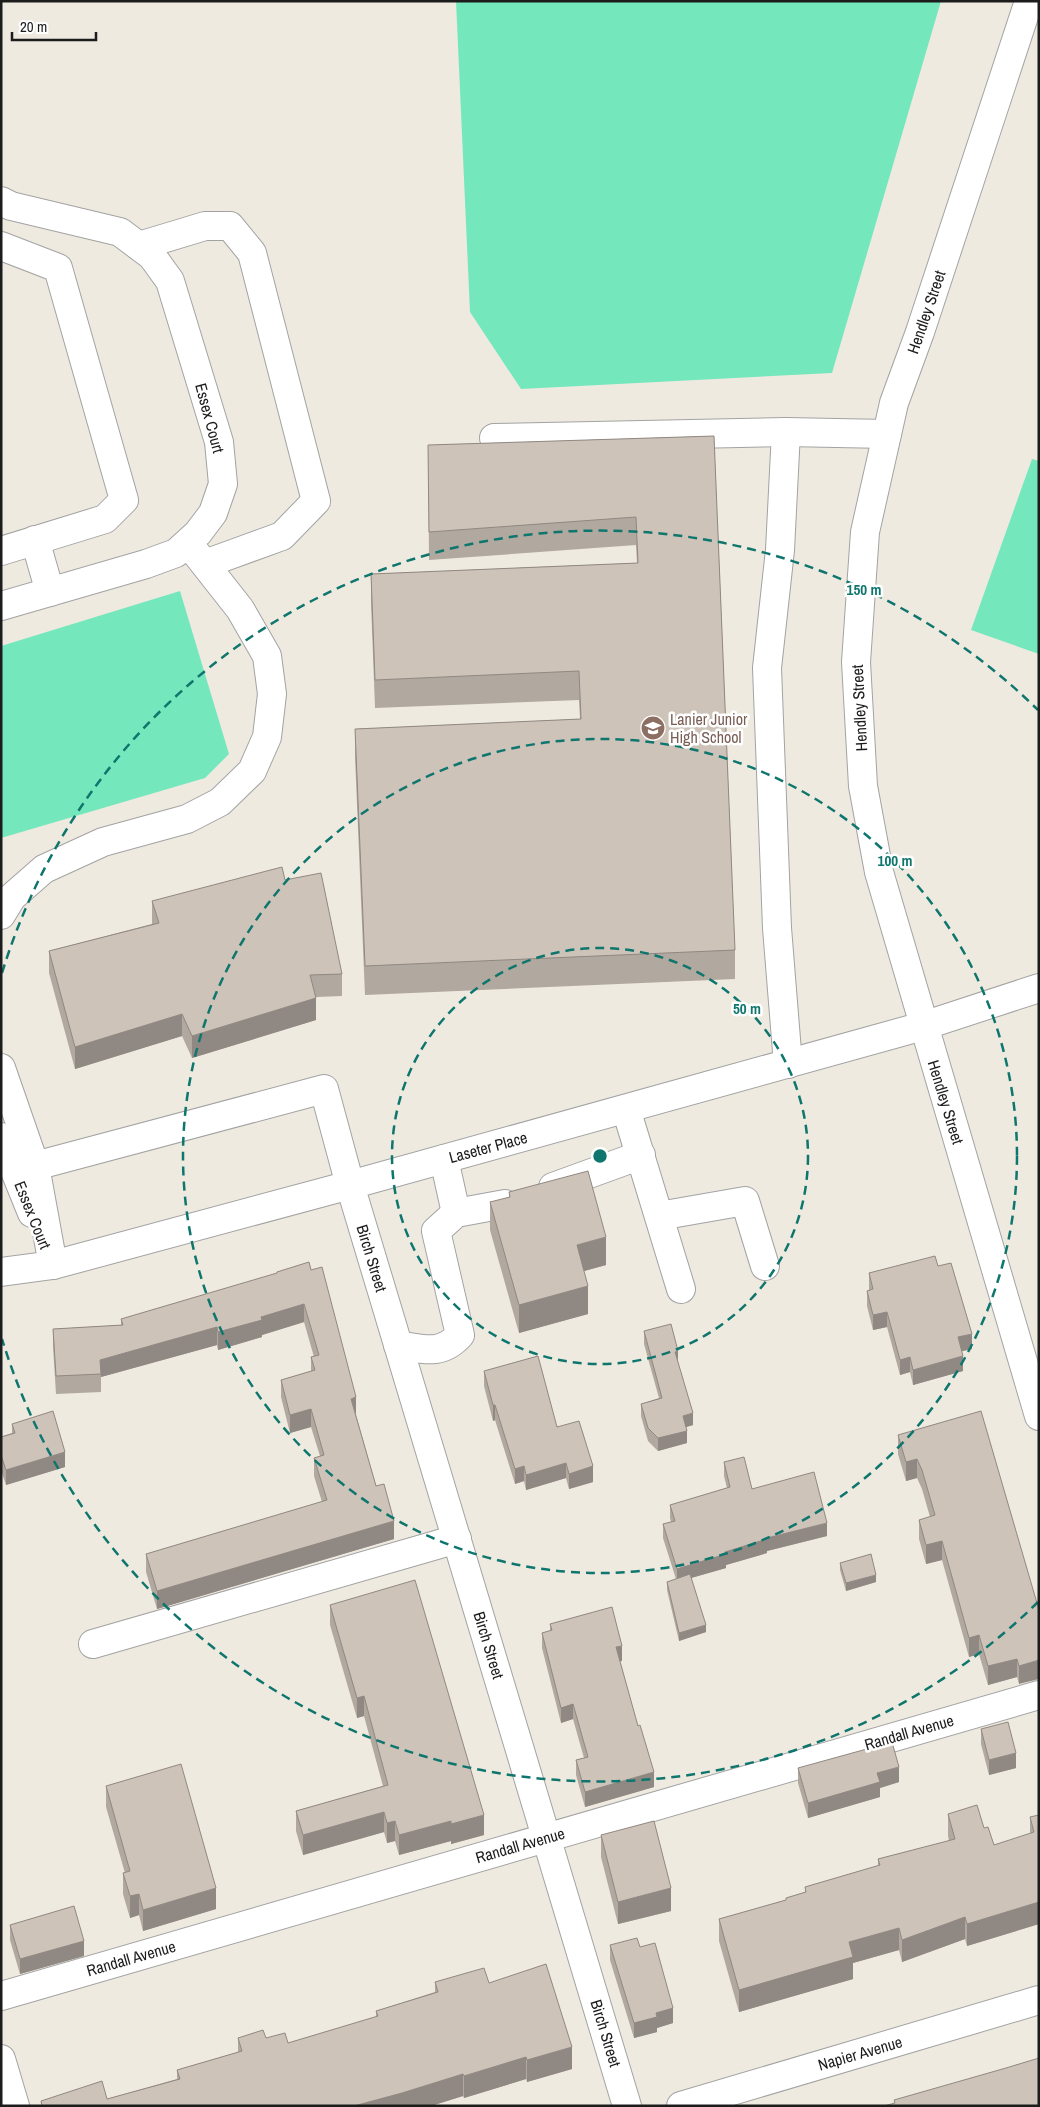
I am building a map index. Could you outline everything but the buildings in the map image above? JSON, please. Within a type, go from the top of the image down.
[{"type":"street","name":"Hendley Street","points":[[1029,1],[920,332],[894,403],[866,532],[856,662],[862,777],[879,872],[1039,1416]]},
{"type":"street","name":"Essex Court","points":[[1,201],[11,206],[120,232],[152,256],[170,281],[219,442],[223,484],[213,513],[198,533],[176,553],[1,606]]},
{"type":"street","points":[[139,246],[205,226],[230,226],[252,253],[316,501],[282,536],[205,564]]},
{"type":"street","points":[[1,246],[58,268],[124,500],[105,520],[1,551]]},
{"type":"street","points":[[494,438],[786,432],[887,434]]},
{"type":"street","points":[[786,432],[780,550],[767,668],[777,928],[788,1064]]},
{"type":"street","points":[[35,540],[50,592]]},
{"type":"street","points":[[1,915],[12,897],[44,869],[103,842],[186,819],[220,802],[252,771],[267,737],[272,694],[267,656],[240,609],[188,543]]},
{"type":"street","name":"Laseter Place","points":[[1,1272],[53,1265],[350,1185],[923,1026],[1039,988]]},
{"type":"street","points":[[1,1068],[35,1166],[53,1265]]},
{"type":"street","name":"Birch Street","points":[[35,1166],[324,1089],[350,1185],[627,2106]]},
{"type":"street","points":[[626,1109],[681,1289]]},
{"type":"street","name":"Essex Court","points":[[1,1137],[53,1265]]},
{"type":"street","points":[[398,1345],[429,1350],[451,1345],[460,1334],[436,1230],[456,1213],[513,1201],[641,1155]]},
{"type":"street","points":[[444,1159],[456,1213]]},
{"type":"street","points":[[659,1216],[745,1201],[765,1266]]},
{"type":"street","points":[[93,1644],[457,1539]]},
{"type":"street","name":"Randall Avenue","points":[[1,1996],[1039,1695]]},
{"type":"street","name":"Napier Avenue","points":[[681,2106],[1039,2000]]},
{"type":"street","points":[[1,2059],[15,2106]]},
{"type":"green space","points":[[456,1],[941,1],[832,373],[521,389],[470,312]]},
{"type":"green space","points":[[1032,459],[1039,461],[1039,654],[971,630]]},
{"type":"green space","points":[[180,591],[229,754],[205,778],[1,838],[1,646]]},
{"type":"place","name":"Lanier Junior High School","points":[[653,728]]}]
